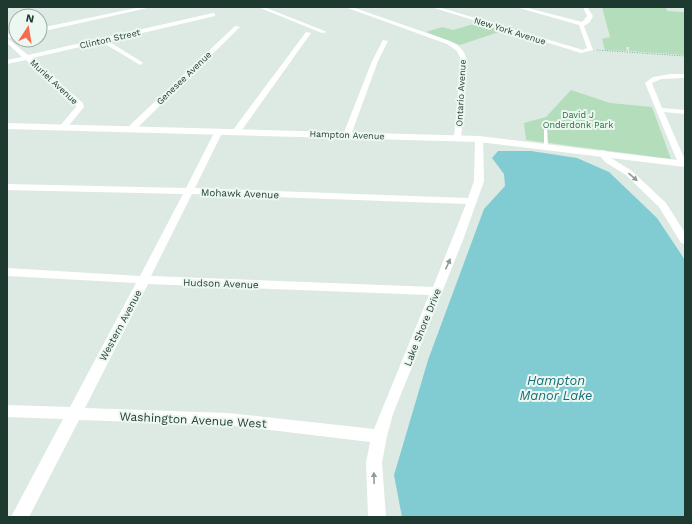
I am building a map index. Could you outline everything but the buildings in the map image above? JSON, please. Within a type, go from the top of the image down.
[{"type":"street","points":[[48,28],[149,7]]},
{"type":"street","points":[[260,7],[324,32]]},
{"type":"street","name":"Ontario Avenue","points":[[347,7],[457,46],[464,60],[458,138]]},
{"type":"street","name":"New York Avenue","points":[[433,7],[554,44],[580,51],[589,50]]},
{"type":"street","points":[[518,7],[582,24],[588,21],[590,16],[585,7]]},
{"type":"street","name":"Clinton Street","points":[[7,62],[213,15]]},
{"type":"street","points":[[582,24],[581,26],[589,50]]},
{"type":"street","name":"Genesee Avenue","points":[[132,129],[237,27]]},
{"type":"street","points":[[236,132],[308,33]]},
{"type":"street","name":"Muriel Avenue","points":[[7,40],[79,103],[80,107],[78,112],[63,127]]},
{"type":"street","points":[[104,41],[140,63]]},
{"type":"street","points":[[347,135],[375,61],[385,41]]},
{"type":"street","points":[[683,163],[648,83],[651,79],[685,76]]},
{"type":"street","points":[[661,110],[685,112]]},
{"type":"street","name":"Hampton Avenue","points":[[7,126],[479,139],[683,163]]},
{"type":"street","name":"Western Avenue","points":[[20,517],[144,280],[219,131]]},
{"type":"street","name":"Lake Shore Drive","points":[[377,517],[374,463],[379,436],[386,414],[458,240],[472,201],[478,181],[479,139]]},
{"type":"street","points":[[602,153],[608,160],[629,173],[662,205],[685,240]]},
{"type":"street","name":"Mohawk Avenue","points":[[7,187],[189,191],[472,201]]},
{"type":"street","name":"Hudson Avenue","points":[[7,272],[144,280],[436,291]]},
{"type":"street","name":"Washington Avenue West","points":[[7,411],[228,419],[379,436]]},
{"type":"lane","points":[[545,127],[546,146]]},
{"type":"path","points":[[589,50],[685,56]]},
{"type":"green space","points":[[602,7],[666,7],[667,11],[684,12],[685,55],[629,51],[629,47],[626,47],[627,51],[605,50],[602,39],[610,37]]},
{"type":"green space","points":[[477,23],[502,31],[460,45],[426,32],[442,27],[453,30]]},
{"type":"green space","name":"David J Onderdonk Park","points":[[571,90],[610,103],[652,107],[671,159],[526,140],[524,123],[546,117]]},
{"type":"water","name":"Hampton Manor Lake","points":[[498,151],[531,151],[577,158],[609,172],[657,218],[685,260],[685,517],[402,517],[394,475],[428,360],[484,209],[505,186],[504,174],[492,158]]}]
